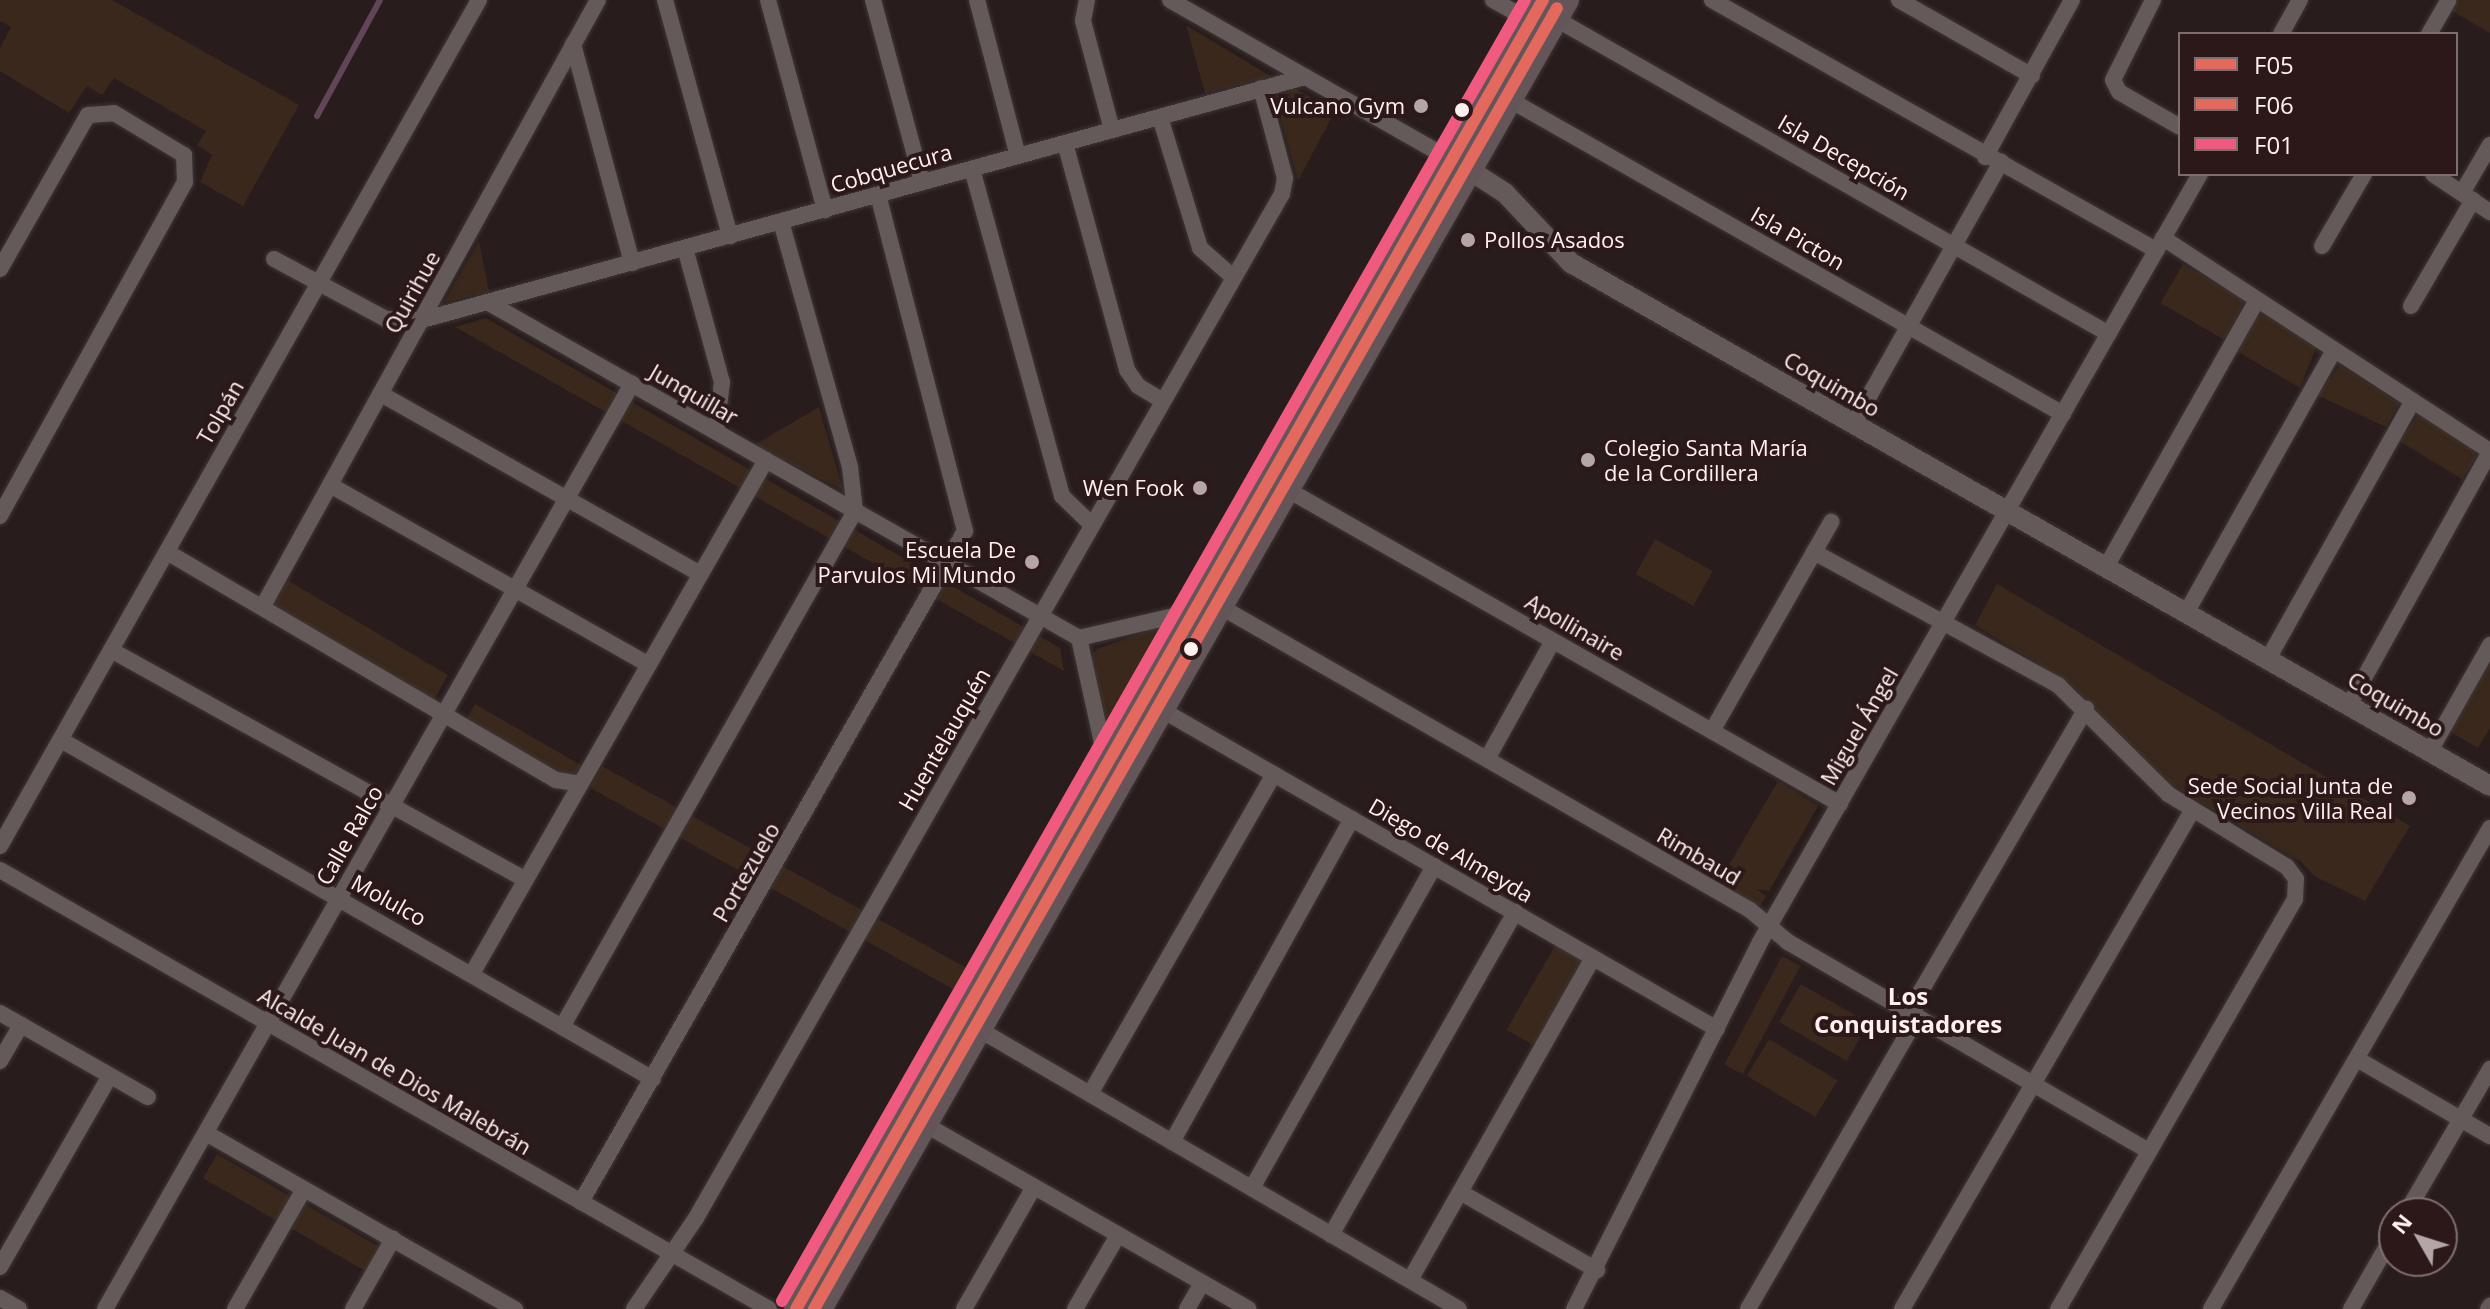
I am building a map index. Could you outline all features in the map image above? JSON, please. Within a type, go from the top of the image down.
[{"type":"main road","points":[[820,1309],[1288,490],[1461,165],[1531,21],[1556,6]]},
{"type":"main road","points":[[796,1309],[1195,611],[1461,165],[1510,100],[1556,6]]},
{"type":"street","name":"Tolpán","points":[[0,846],[479,0]]},
{"type":"street","name":"Quirihue","points":[[263,606],[598,0]]},
{"type":"street","points":[[665,0],[730,236]]},
{"type":"street","points":[[768,0],[825,210]]},
{"type":"street","points":[[873,0],[922,182]]},
{"type":"street","points":[[977,0],[1018,156]]},
{"type":"street","points":[[1087,0],[1083,21],[1112,130]]},
{"type":"street","name":"Coquimbo","points":[[1170,0],[1461,165],[1515,201],[1571,263],[2490,786]]},
{"type":"street","points":[[1493,0],[1531,21]]},
{"type":"street","points":[[1712,0],[1993,159],[2160,244],[2257,300],[2490,451],[2349,705]]},
{"type":"street","points":[[1899,0],[2032,76]]},
{"type":"street","points":[[1854,423],[1954,246],[2032,76],[2072,0]]},
{"type":"street","points":[[2153,0],[2113,68],[2113,80],[2119,92],[2178,126]]},
{"type":"street","points":[[2282,32],[2300,0]]},
{"type":"street","points":[[2430,32],[2449,0]]},
{"type":"street","name":"Isla Decepción","points":[[1556,6],[1954,246],[2109,334]]},
{"type":"street","points":[[573,44],[632,263]]},
{"type":"street","name":"Cobquecura","points":[[489,303],[1305,77]]},
{"type":"street","name":"Huentelauquén","points":[[634,1309],[670,1253],[1040,616],[1285,186],[1261,88]]},
{"type":"street","name":"Isla Picton","points":[[1510,100],[2063,414]]},
{"type":"street","points":[[0,269],[80,124],[93,112],[114,113],[174,145],[187,162],[185,182],[0,516]]},
{"type":"street","points":[[1160,117],[1200,248],[1234,278]]},
{"type":"street","points":[[1065,143],[1127,370],[1138,386],[1163,401]]},
{"type":"street","points":[[2411,306],[2468,197],[2490,145]]},
{"type":"street","points":[[972,169],[1062,496],[1092,525]]},
{"type":"street","name":"Miguel Ángel","points":[[1574,1309],[1597,1270],[1769,927],[2199,176]]},
{"type":"street","points":[[2322,246],[2363,176]]},
{"type":"street","points":[[2436,176],[2490,212]]},
{"type":"street","name":"Portezuelo","points":[[581,1202],[965,531],[965,514],[878,195]]},
{"type":"street","points":[[562,1027],[855,511],[850,467],[781,222]]},
{"type":"street","points":[[685,248],[722,382],[716,432]]},
{"type":"street","points":[[274,259],[386,319],[422,320],[489,303]]},
{"type":"street","points":[[2106,567],[2257,300]]},
{"type":"street","name":"Junquillar","points":[[489,303],[1079,638]]},
{"type":"street","points":[[2186,613],[2334,350]]},
{"type":"street","name":"Calle Ralco","points":[[105,1309],[632,384]]},
{"type":"street","points":[[381,394],[701,574]]},
{"type":"street","points":[[2268,659],[2413,401]]},
{"type":"street","points":[[473,972],[766,460]]},
{"type":"street","points":[[330,485],[649,665]]},
{"type":"street","name":"Apollinaire","points":[[1288,490],[1840,804]]},
{"type":"street","points":[[1712,731],[1831,522]]},
{"type":"street","points":[[167,552],[556,780],[581,784]]},
{"type":"street","points":[[1814,552],[1923,613],[1946,620],[2058,685],[2086,709],[2157,785],[2192,811],[2282,864],[2296,879],[2295,899],[2058,1309]]},
{"type":"street","name":"Rimbaud","points":[[1221,607],[1487,759],[1913,1015],[2149,1151]]},
{"type":"street","points":[[1107,765],[1079,638],[1195,611]]},
{"type":"street","points":[[1487,759],[1553,641]]},
{"type":"street","points":[[2430,751],[2490,645]]},
{"type":"street","points":[[111,650],[526,880]]},
{"type":"street","points":[[1748,1309],[2086,709]]},
{"type":"street","name":"Diego de Almeyda","points":[[1162,710],[1717,1029]]},
{"type":"street","name":"Molulco","points":[[61,740],[473,972],[653,1079]]},
{"type":"street","points":[[1090,1094],[1274,774]]},
{"type":"street","points":[[1902,1309],[2192,811]]},
{"type":"street","points":[[1172,1142],[1352,819]]},
{"type":"street","points":[[2211,1309],[2490,828]]},
{"type":"street","points":[[1252,1188],[1434,866]]},
{"type":"street","name":"Alcalde Juan de Dios Malebrán","points":[[0,870],[769,1309]]},
{"type":"street","points":[[1331,1235],[1515,912]]},
{"type":"street","points":[[1410,1280],[1593,958]]},
{"type":"street","points":[[0,1013],[148,1097]]},
{"type":"street","points":[[0,1061],[21,1025]]},
{"type":"street","points":[[980,1030],[1459,1309]]},
{"type":"street","points":[[2357,1059],[2490,1136]]},
{"type":"street","points":[[2415,1197],[2490,1069]]},
{"type":"street","points":[[0,1267],[110,1076]]},
{"type":"street","points":[[926,1125],[1248,1309]]},
{"type":"street","points":[[206,1133],[515,1309]]},
{"type":"street","points":[[964,1309],[1034,1187]]},
{"type":"street","points":[[235,1309],[304,1189]]},
{"type":"street","points":[[1460,1192],[1597,1270]]},
{"type":"street","points":[[1075,1309],[1118,1235]]},
{"type":"street","points":[[353,1309],[393,1239]]},
{"type":"street","points":[[2351,1309],[2378,1262]]},
{"type":"street","points":[[1187,1309],[1202,1283]]},
{"type":"street","points":[[0,1298],[19,1309]]},
{"type":"shaded area","points":[[0,0],[112,0],[299,105],[243,206],[200,182],[212,155],[197,145],[206,131],[114,78],[102,95],[87,86],[69,113],[0,71],[0,48],[11,27],[0,21]]},
{"type":"shaded area","points":[[2458,0],[2490,0],[2490,33],[2452,11]]},
{"type":"shaded area","points":[[1186,25],[1272,77],[1205,93]]},
{"type":"shaded area","points":[[1294,88],[1335,111],[1298,181],[1275,97]]},
{"type":"shaded area","points":[[479,241],[489,292],[444,302]]},
{"type":"shaded area","points":[[2183,264],[2246,300],[2224,339],[2160,303]]},
{"type":"shaded area","points":[[2266,315],[2316,348],[2300,388],[2235,350],[2257,316]]},
{"type":"shaded area","points":[[486,318],[1060,648],[1064,671],[455,327]]},
{"type":"shaded area","points":[[2340,365],[2399,403],[2386,427],[2317,395]]},
{"type":"shaded area","points":[[819,407],[843,490],[754,445]]},
{"type":"shaded area","points":[[2419,414],[2474,449],[2476,458],[2462,479],[2399,441]]},
{"type":"shaded area","points":[[1655,539],[1713,571],[1693,606],[1636,574]]},
{"type":"shaded area","points":[[189,555],[268,601],[282,577],[448,675],[428,711],[181,570]]},
{"type":"shaded area","points":[[1997,584],[2410,826],[2365,901],[2314,876],[2301,862],[2167,782],[2067,681],[1975,625]]},
{"type":"shaded area","points":[[1167,624],[1173,626],[1117,728],[1109,731],[1090,657],[1097,649]]},
{"type":"shaded area","points":[[2490,658],[2490,728],[2478,748],[2449,731]]},
{"type":"shaded area","points":[[475,704],[584,767],[570,792],[460,729]]},
{"type":"shaded area","points":[[602,766],[969,970],[957,991],[590,788]]},
{"type":"shaded area","points":[[1778,781],[1818,806],[1769,891],[1756,889],[1766,896],[1760,906],[1719,882]]},
{"type":"shaded area","points":[[1556,944],[1585,961],[1536,1047],[1506,1030]]},
{"type":"shaded area","points":[[1782,956],[1801,966],[1743,1074],[1724,1065]]},
{"type":"shaded area","points":[[1801,984],[1869,1023],[1847,1061],[1779,1022]]},
{"type":"shaded area","points":[[1769,1039],[1838,1080],[1815,1117],[1747,1076]]},
{"type":"shaded area","points":[[217,1154],[291,1197],[277,1221],[203,1178]]},
{"type":"shaded area","points":[[305,1204],[379,1247],[365,1271],[291,1228]]},
{"type":"waterway","points":[[317,116],[380,0]]},
{"type":"transit line","name":"F01","points":[[782,1301],[1525,0]]},
{"type":"transit line","name":"F05","points":[[796,1309],[1543,0]]},
{"type":"transit line","name":"F06","points":[[814,1309],[1557,8]]},
{"type":"place","name":"Vulcano Gym","points":[[1421,106]]},
{"type":"place","name":"Pollos Asados","points":[[1468,240]]},
{"type":"place","name":"Colegio Santa María de la Cordillera","points":[[1588,460]]},
{"type":"place","name":"Wen Fook","points":[[1200,488]]},
{"type":"place","name":"Escuela De Parvulos Mi Mundo","points":[[1032,562]]},
{"type":"place","name":"Sede Social Junta de Vecinos Villa Real","points":[[2409,798]]},
{"type":"district","name":"Los Conquistadores","points":[[1908,1010]]}]
